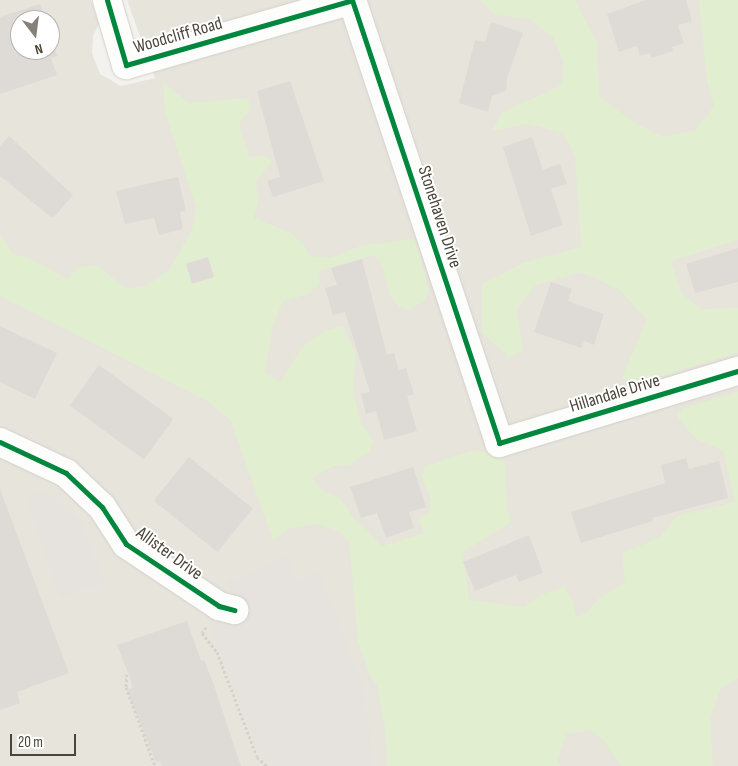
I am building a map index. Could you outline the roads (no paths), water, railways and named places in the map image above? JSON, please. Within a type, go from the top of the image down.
[{"type":"street","name":"Woodcliff Road","points":[[107,0],[126,65],[352,0]]},
{"type":"street","name":"Stonehaven Drive","points":[[352,0],[499,444]]},
{"type":"street","name":"Hillandale Drive","points":[[499,444],[738,371]]},
{"type":"street","name":"Allister Drive","points":[[0,442],[66,473],[102,507],[126,544],[219,606],[234,610]]}]
